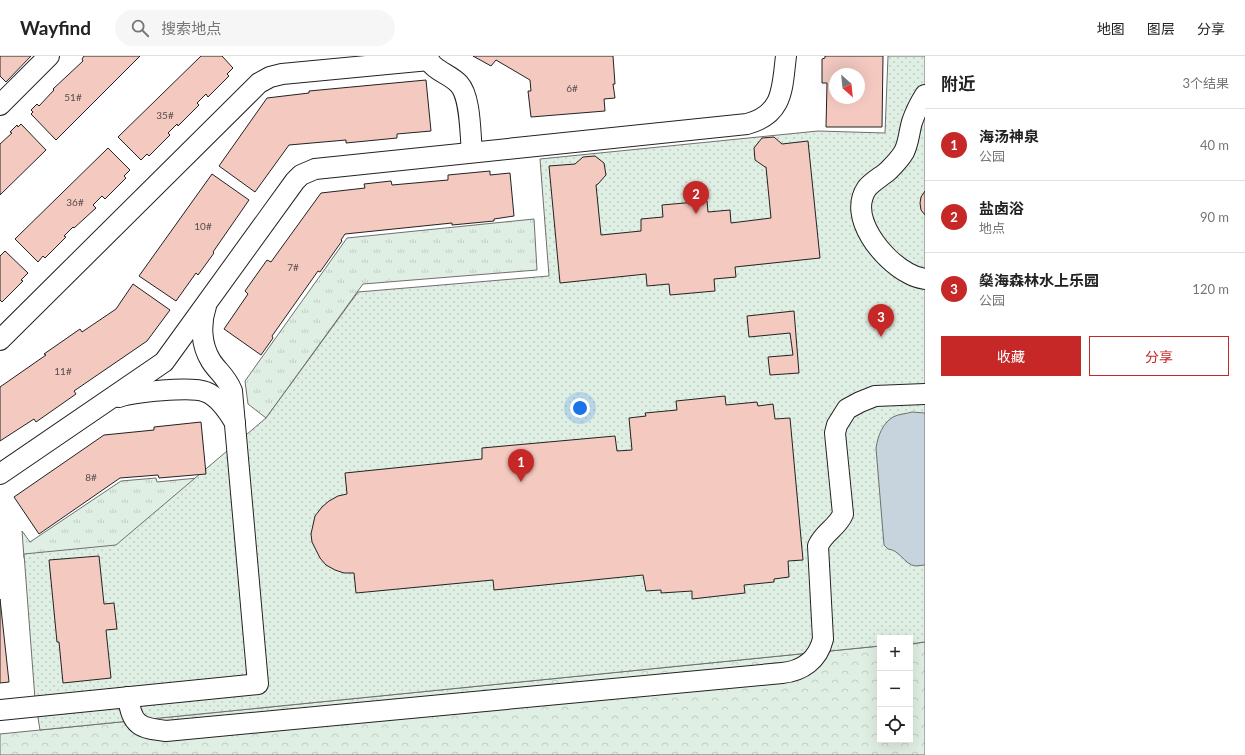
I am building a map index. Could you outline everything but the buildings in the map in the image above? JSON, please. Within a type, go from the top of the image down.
[{"type":"lane","points":[[1,103],[50,56]]},
{"type":"lane","points":[[0,474],[164,362],[301,174],[315,169],[747,124],[759,120],[776,106],[780,98],[786,56]]},
{"type":"lane","points":[[0,340],[258,83],[270,77],[282,74],[428,58],[433,66],[460,84],[465,92],[472,152]]},
{"type":"lane","points":[[925,95],[919,104],[912,122],[909,139],[904,151],[892,167],[867,188],[862,199],[861,210],[866,230],[884,253],[907,273],[925,279]]},
{"type":"lane","points":[[0,710],[258,684],[232,391],[228,381],[211,361],[205,348],[202,331],[203,316],[206,304]]},
{"type":"lane","points":[[109,400],[135,393],[189,388],[206,392],[219,401],[235,423]]},
{"type":"lane","points":[[128,697],[131,714],[138,724],[149,729],[166,731],[774,674],[791,672],[800,669],[809,664],[815,657],[821,648],[823,639],[818,546],[821,539],[837,525],[843,514],[836,433],[837,425],[847,409],[875,396],[925,394]]},
{"type":"green space","points":[[888,56],[925,56],[925,642],[913,644],[913,635],[877,635],[877,646],[40,730],[35,699],[24,554],[116,545],[266,418],[358,292],[549,276],[540,159],[818,131],[885,133]]},
{"type":"green space","points":[[534,219],[537,270],[363,284],[266,418],[248,404],[245,381],[347,238]]},
{"type":"green space","points":[[227,475],[243,657],[24,558],[22,531],[30,542],[121,481],[156,478],[157,482]]},
{"type":"green space","points":[[925,642],[925,755],[0,755],[0,734],[877,646],[877,743],[913,743],[913,644]]},
{"type":"shaded area","points":[[912,412],[925,413],[925,565],[915,566],[908,563],[896,552],[888,549],[884,545],[876,448],[881,431],[889,420],[897,415]]},
{"type":"place","name":"盐卤浴","points":[[696,214]]},
{"type":"place","name":"燊海森林水上乐园","points":[[881,337]]},
{"type":"place","name":"海汤神泉","points":[[521,482]]}]
